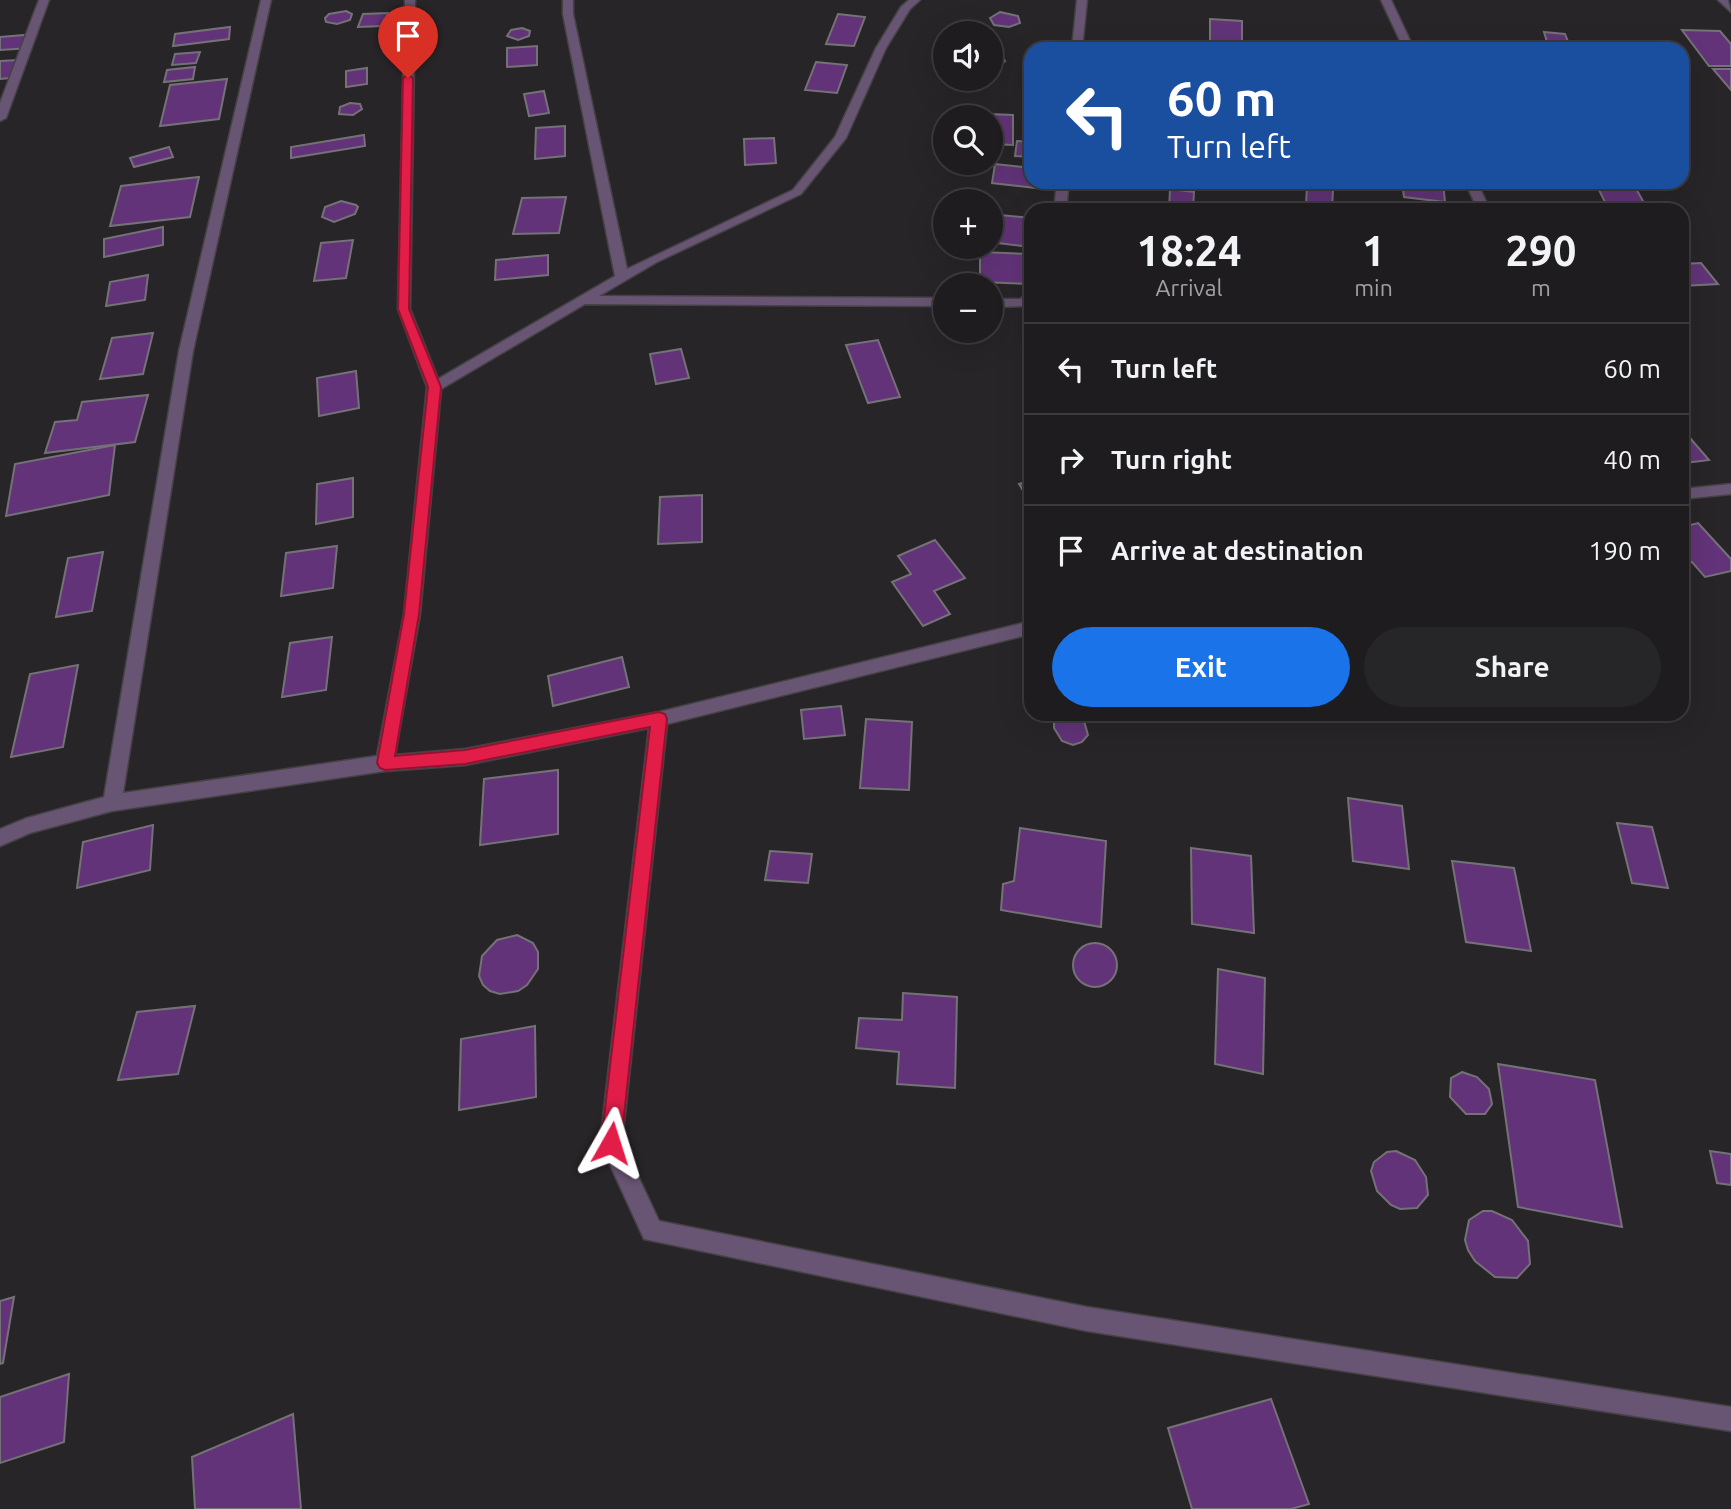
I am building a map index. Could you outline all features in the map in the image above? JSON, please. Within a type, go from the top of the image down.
[{"type":"street","points":[[0,118],[44,0]]},
{"type":"street","points":[[113,803],[186,351],[265,0]]},
{"type":"street","points":[[385,763],[412,614],[434,387],[404,309],[410,0]]},
{"type":"street","points":[[568,0],[568,14],[622,277]]},
{"type":"street","points":[[434,387],[653,259],[797,192],[840,138],[881,48],[906,7],[915,0]]},
{"type":"street","points":[[1078,42],[1082,0]]},
{"type":"street","points":[[1386,0],[1406,42]]},
{"type":"street","points":[[1723,0],[1731,9]]},
{"type":"street","points":[[582,300],[933,302]]},
{"type":"street","points":[[1003,303],[1024,302]]},
{"type":"street","points":[[1689,493],[1731,489]]},
{"type":"street","points":[[0,838],[27,825],[113,803],[385,763],[465,757],[659,719],[1024,629]]},
{"type":"street","points":[[659,719],[611,1143],[652,1231],[1087,1319],[1731,1419]]},
{"type":"building","points":[[346,11],[352,14],[350,20],[337,24],[326,22],[325,18],[329,14]]},
{"type":"building","points":[[1000,12],[1018,16],[1020,23],[1003,26],[1003,21],[992,21],[990,18]]},
{"type":"building","points":[[388,13],[383,26],[358,27],[363,14]]},
{"type":"building","points":[[838,14],[865,17],[854,46],[826,44]]},
{"type":"building","points":[[1210,19],[1242,21],[1242,42],[1210,41]]},
{"type":"building","points":[[230,27],[229,39],[173,46],[175,34]]},
{"type":"building","points":[[522,28],[530,31],[529,36],[518,40],[507,36],[511,30]]},
{"type":"building","points":[[1682,30],[1720,31],[1731,44],[1731,66],[1709,66]]},
{"type":"building","points":[[1544,32],[1565,34],[1568,42],[1547,42]]},
{"type":"building","points":[[37,34],[31,48],[0,50],[0,37]]},
{"type":"building","points":[[537,46],[537,65],[507,67],[507,48]]},
{"type":"building","points":[[200,52],[196,63],[172,65],[175,54]]},
{"type":"building","points":[[18,60],[10,78],[0,79],[0,61]]},
{"type":"building","points":[[816,62],[847,65],[837,93],[805,90]]},
{"type":"building","points":[[195,67],[193,79],[164,82],[167,70]]},
{"type":"building","points":[[367,68],[367,84],[346,87],[346,71]]},
{"type":"building","points":[[1713,69],[1731,69],[1731,90]]},
{"type":"building","points":[[227,79],[219,119],[160,126],[170,85]]},
{"type":"building","points":[[544,91],[549,113],[529,116],[524,94]]},
{"type":"building","points":[[350,103],[360,104],[362,109],[353,115],[339,114],[340,107]]},
{"type":"building","points":[[1003,115],[1013,115],[1013,145],[1003,145]]},
{"type":"building","points":[[565,126],[565,156],[535,159],[536,128]]},
{"type":"building","points":[[364,135],[365,146],[291,158],[291,147]]},
{"type":"building","points":[[774,138],[776,163],[745,165],[744,139]]},
{"type":"building","points":[[1017,141],[1024,142],[1024,157],[1015,156]]},
{"type":"building","points":[[169,147],[173,157],[134,167],[130,158]]},
{"type":"building","points":[[1003,165],[1024,167],[1024,187],[992,183],[993,175],[1003,175]]},
{"type":"building","points":[[199,177],[190,217],[110,226],[121,186]]},
{"type":"building","points":[[1170,189],[1194,192],[1193,203],[1169,203]]},
{"type":"building","points":[[1307,189],[1333,190],[1332,203],[1306,203]]},
{"type":"building","points":[[1403,189],[1444,189],[1445,202],[1404,197]]},
{"type":"building","points":[[1598,189],[1636,189],[1644,203],[1606,203]]},
{"type":"building","points":[[566,197],[559,233],[513,234],[522,198]]},
{"type":"building","points":[[341,201],[356,205],[358,207],[355,214],[334,222],[322,217],[325,207]]},
{"type":"building","points":[[1003,215],[1024,217],[1024,246],[1003,244]]},
{"type":"building","points":[[163,227],[163,245],[104,257],[104,239]]},
{"type":"building","points":[[353,240],[346,278],[314,281],[321,243]]},
{"type":"building","points":[[1003,253],[1024,254],[1024,284],[1003,283],[1003,273],[980,273],[980,259],[1003,259]]},
{"type":"building","points":[[548,255],[548,275],[495,280],[496,260]]},
{"type":"building","points":[[1701,263],[1718,284],[1689,286],[1689,264]]},
{"type":"building","points":[[148,275],[145,300],[106,306],[110,282]]},
{"type":"building","points":[[153,333],[143,374],[100,379],[112,338]]},
{"type":"building","points":[[878,340],[900,397],[868,403],[846,345]]},
{"type":"building","points":[[681,349],[689,378],[656,384],[650,354]]},
{"type":"building","points":[[356,371],[359,408],[319,416],[317,378]]},
{"type":"building","points":[[148,395],[135,442],[45,453],[55,422],[77,420],[82,402]]},
{"type":"building","points":[[1690,438],[1709,460],[1689,462]]},
{"type":"building","points":[[115,445],[109,495],[6,516],[15,464]]},
{"type":"building","points":[[353,478],[353,517],[316,524],[317,484]]},
{"type":"building","points":[[702,495],[702,542],[658,544],[660,497]]},
{"type":"building","points":[[1698,523],[1731,559],[1731,571],[1705,577],[1692,562],[1689,563],[1689,525]]},
{"type":"building","points":[[935,540],[965,578],[934,591],[950,614],[923,626],[892,582],[911,574],[898,556]]},
{"type":"building","points":[[337,546],[333,588],[281,596],[286,553]]},
{"type":"building","points":[[103,552],[92,611],[56,617],[68,558]]},
{"type":"building","points":[[332,637],[326,690],[282,697],[290,643]]},
{"type":"building","points":[[622,657],[629,687],[553,706],[548,676]]},
{"type":"building","points":[[78,665],[63,747],[11,757],[30,674]]},
{"type":"building","points":[[841,706],[845,735],[804,739],[801,710]]},
{"type":"building","points":[[866,719],[912,722],[909,790],[860,788]]},
{"type":"building","points":[[1084,721],[1088,735],[1082,742],[1073,745],[1062,741],[1054,723]]},
{"type":"building","points":[[558,770],[558,834],[480,845],[484,779]]},
{"type":"building","points":[[1348,798],[1402,806],[1409,869],[1353,861]]},
{"type":"building","points":[[1617,823],[1652,827],[1668,888],[1632,883]]},
{"type":"building","points":[[153,825],[150,870],[77,888],[83,842]]},
{"type":"building","points":[[1020,828],[1106,841],[1101,927],[1001,910],[1003,884],[1014,881]]},
{"type":"building","points":[[1191,848],[1251,856],[1254,933],[1192,924]]},
{"type":"building","points":[[770,851],[812,854],[808,883],[765,880]]},
{"type":"building","points":[[1452,861],[1514,868],[1531,951],[1466,942]]},
{"type":"building","points":[[517,935],[533,943],[538,952],[538,969],[527,985],[518,991],[500,994],[490,991],[479,976],[482,956],[497,940]]},
{"type":"building","points":[[1095,943],[1110,950],[1117,965],[1110,980],[1095,987],[1080,980],[1073,965],[1080,950]]},
{"type":"building","points":[[1218,969],[1265,978],[1263,1074],[1215,1064]]},
{"type":"building","points":[[903,993],[957,997],[955,1088],[897,1084],[899,1052],[856,1048],[859,1018],[902,1020]]},
{"type":"building","points":[[195,1006],[178,1074],[118,1080],[137,1012]]},
{"type":"building","points":[[535,1026],[536,1097],[459,1110],[461,1039]]},
{"type":"building","points":[[1498,1064],[1595,1080],[1622,1227],[1518,1207]]},
{"type":"building","points":[[1462,1072],[1477,1077],[1489,1089],[1492,1104],[1485,1114],[1466,1114],[1450,1097],[1451,1078]]},
{"type":"building","points":[[1396,1151],[1415,1160],[1426,1177],[1428,1195],[1417,1208],[1400,1209],[1391,1205],[1377,1191],[1371,1171],[1374,1162],[1387,1152]]},
{"type":"building","points":[[1710,1151],[1731,1154],[1731,1185],[1717,1183]]},
{"type":"building","points":[[1483,1211],[1492,1211],[1512,1220],[1528,1241],[1530,1264],[1517,1278],[1495,1277],[1475,1261],[1468,1250],[1465,1240],[1469,1220]]},
{"type":"building","points":[[14,1297],[3,1363],[0,1364],[0,1301]]},
{"type":"building","points":[[69,1374],[64,1442],[0,1463],[0,1397]]},
{"type":"building","points":[[1271,1399],[1309,1504],[1291,1509],[1192,1509],[1168,1428]]},
{"type":"building","points":[[293,1414],[301,1509],[195,1509],[192,1457]]},
{"type":"route","points":[[408,78],[404,309],[434,387],[412,614],[385,763],[465,757],[659,719],[611,1143]]}]
